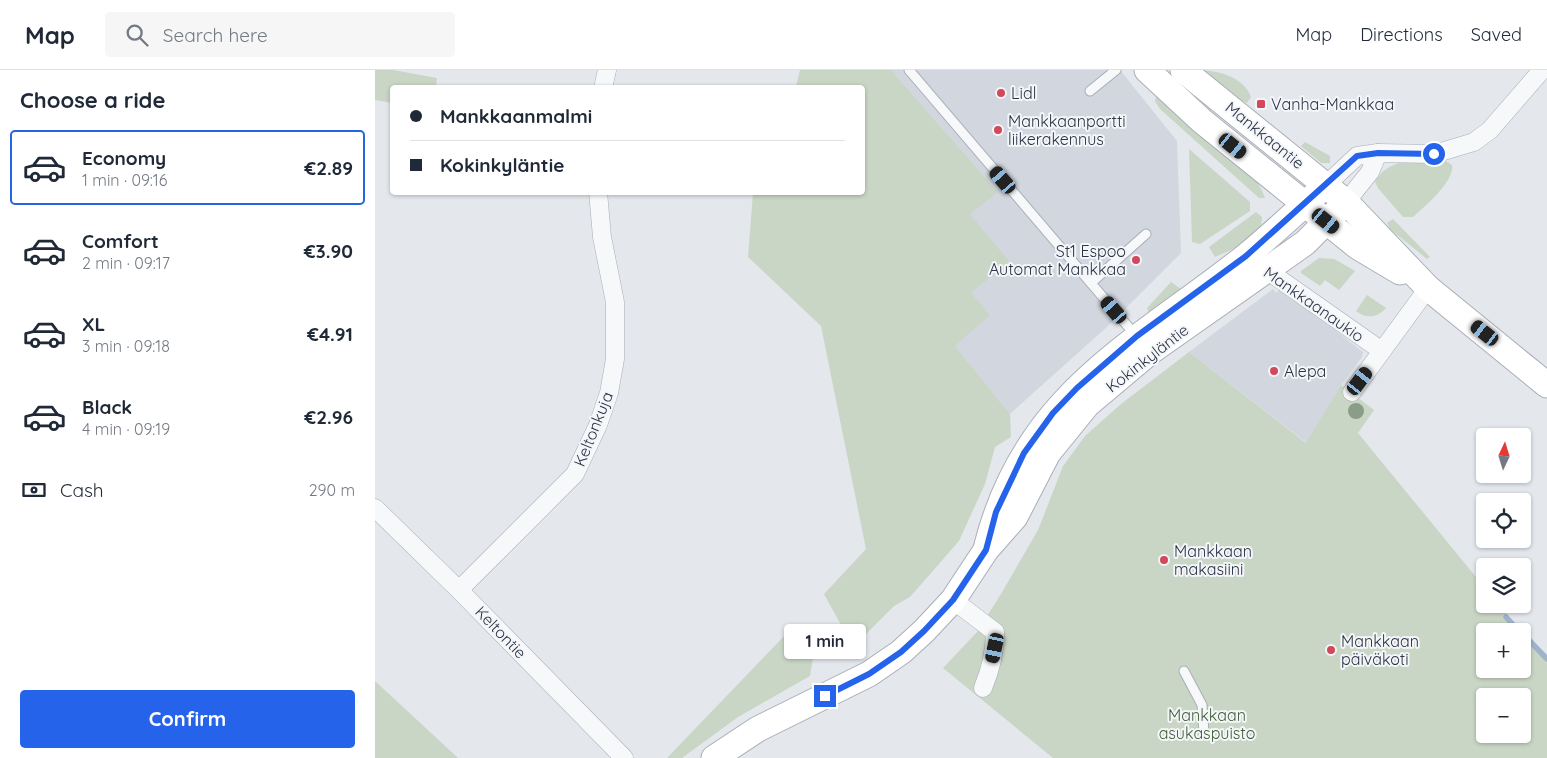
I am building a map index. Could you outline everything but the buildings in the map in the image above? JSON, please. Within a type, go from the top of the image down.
[{"type":"main road","name":"Mankkaantie","points":[[1147,70],[1201,121],[1358,247],[1428,288]]},
{"type":"main road","name":"Mankkaantie","points":[[1183,70],[1346,202],[1428,288]]},
{"type":"main road","name":"Kokinkyläntie","points":[[1256,263],[1305,204],[1325,185]]},
{"type":"main road","name":"Kokinkyläntie","points":[[714,758],[758,729],[876,670],[907,647],[953,600],[986,550],[1015,517],[1048,453],[1062,434],[1144,344],[1256,263],[1305,243],[1346,202]]},
{"type":"main road","points":[[1428,288],[1547,385]]},
{"type":"street","points":[[604,85],[607,70]]},
{"type":"street","points":[[1325,185],[1357,156],[1378,153],[1434,154],[1474,142],[1489,130],[1542,70]]},
{"type":"street","points":[[1346,202],[1371,172],[1378,153]]},
{"type":"street","name":"Keltonkuja","points":[[459,590],[575,474],[609,394],[615,359],[615,302],[603,237],[598,195]]},
{"type":"street","name":"Mankkaanaukio","points":[[1256,263],[1382,351]]},
{"type":"street","name":"Mankkaanaukio","points":[[1352,392],[1428,288]]},
{"type":"street","name":"Keltontie","points":[[375,508],[459,590],[624,758]]},
{"type":"street","points":[[953,600],[995,632],[995,648],[991,668],[983,688]]},
{"type":"lane","points":[[909,70],[1144,344]]},
{"type":"lane","points":[[1090,91],[1116,70]]},
{"type":"lane","points":[[1091,283],[1146,234]]},
{"type":"lane","points":[[1184,671],[1202,705],[1204,733]]},
{"type":"shaded area","points":[[891,70],[1120,70],[1177,141],[1181,253],[1109,325],[1010,414],[955,346],[971,294],[970,213],[998,192]]},
{"type":"shaded area","points":[[1281,288],[1363,352],[1362,357],[1341,385],[1307,443],[1189,352],[1273,289],[1276,293]]},
{"type":"green space","points":[[375,70],[393,70],[437,78],[436,85],[390,85],[390,103],[375,100]]},
{"type":"green space","points":[[800,70],[891,70],[998,192],[970,214],[1009,261],[971,293],[990,315],[955,346],[1010,414],[1011,437],[995,447],[985,484],[959,541],[910,597],[894,606],[853,647],[824,594],[866,549],[821,326],[748,257],[753,195],[865,195],[865,85],[796,85]]},
{"type":"green space","points":[[1196,70],[1221,73],[1236,79],[1251,97],[1247,103],[1227,94]]},
{"type":"green space","points":[[1157,92],[1219,139],[1246,167],[1257,182],[1265,198],[1259,198],[1160,109],[1155,101]]},
{"type":"green space","points":[[1305,142],[1330,156],[1330,163],[1321,163],[1301,146]]},
{"type":"green space","points":[[1189,149],[1250,202],[1250,211],[1200,244],[1192,242]]},
{"type":"green space","points":[[1443,159],[1452,165],[1449,178],[1438,193],[1413,217],[1403,217],[1375,182],[1388,168],[1396,164]]},
{"type":"green space","points":[[1256,212],[1262,217],[1261,225],[1252,238],[1238,247],[1215,257],[1209,247]]},
{"type":"green space","points":[[1393,219],[1430,257],[1427,259],[1390,229],[1387,223]]},
{"type":"green space","points":[[1319,258],[1334,259],[1355,271],[1339,290],[1325,280],[1320,286],[1301,273],[1301,271]]},
{"type":"green space","points":[[1171,282],[1181,289],[1149,314],[1147,308]]},
{"type":"green space","points":[[1367,295],[1386,308],[1379,314],[1371,316],[1360,314],[1356,311]]},
{"type":"green space","name":"Mankkaan asukaspuisto","points":[[1189,352],[1306,443],[1341,385],[1374,410],[1358,433],[1476,577],[1476,613],[1506,613],[1514,623],[1476,623],[1476,678],[1531,678],[1531,643],[1547,663],[1547,758],[1053,758],[943,668],[977,632],[1001,594],[1038,530],[1063,466],[1085,436],[1121,404]]},
{"type":"green space","points":[[788,632],[813,658],[810,676],[738,717],[682,758],[667,758]]},
{"type":"green space","points":[[375,681],[458,758],[375,758]]},
{"type":"waterway","points":[[1506,617],[1512,623]]},
{"type":"waterway","points":[[1531,642],[1547,659]]},
{"type":"place","name":"Lidl","points":[[1001,93]]},
{"type":"place","name":"Vanha-Mankkaa","points":[[1261,104]]},
{"type":"place","name":"Mankkaanportti liikerakennus","points":[[998,130]]},
{"type":"place","name":"St1 Espoo Automat Mankkaa","points":[[1136,260]]},
{"type":"place","name":"Alepa","points":[[1274,371]]},
{"type":"place","name":"Mankkaan makasiini","points":[[1164,560]]},
{"type":"place","name":"Mankkaan päiväkoti","points":[[1331,650]]},
{"type":"route","points":[[825,696],[869,674],[901,652],[953,600],[986,550],[996,512],[1024,453],[1053,413],[1102,364],[1246,256],[1357,156],[1378,153],[1434,154]]}]
